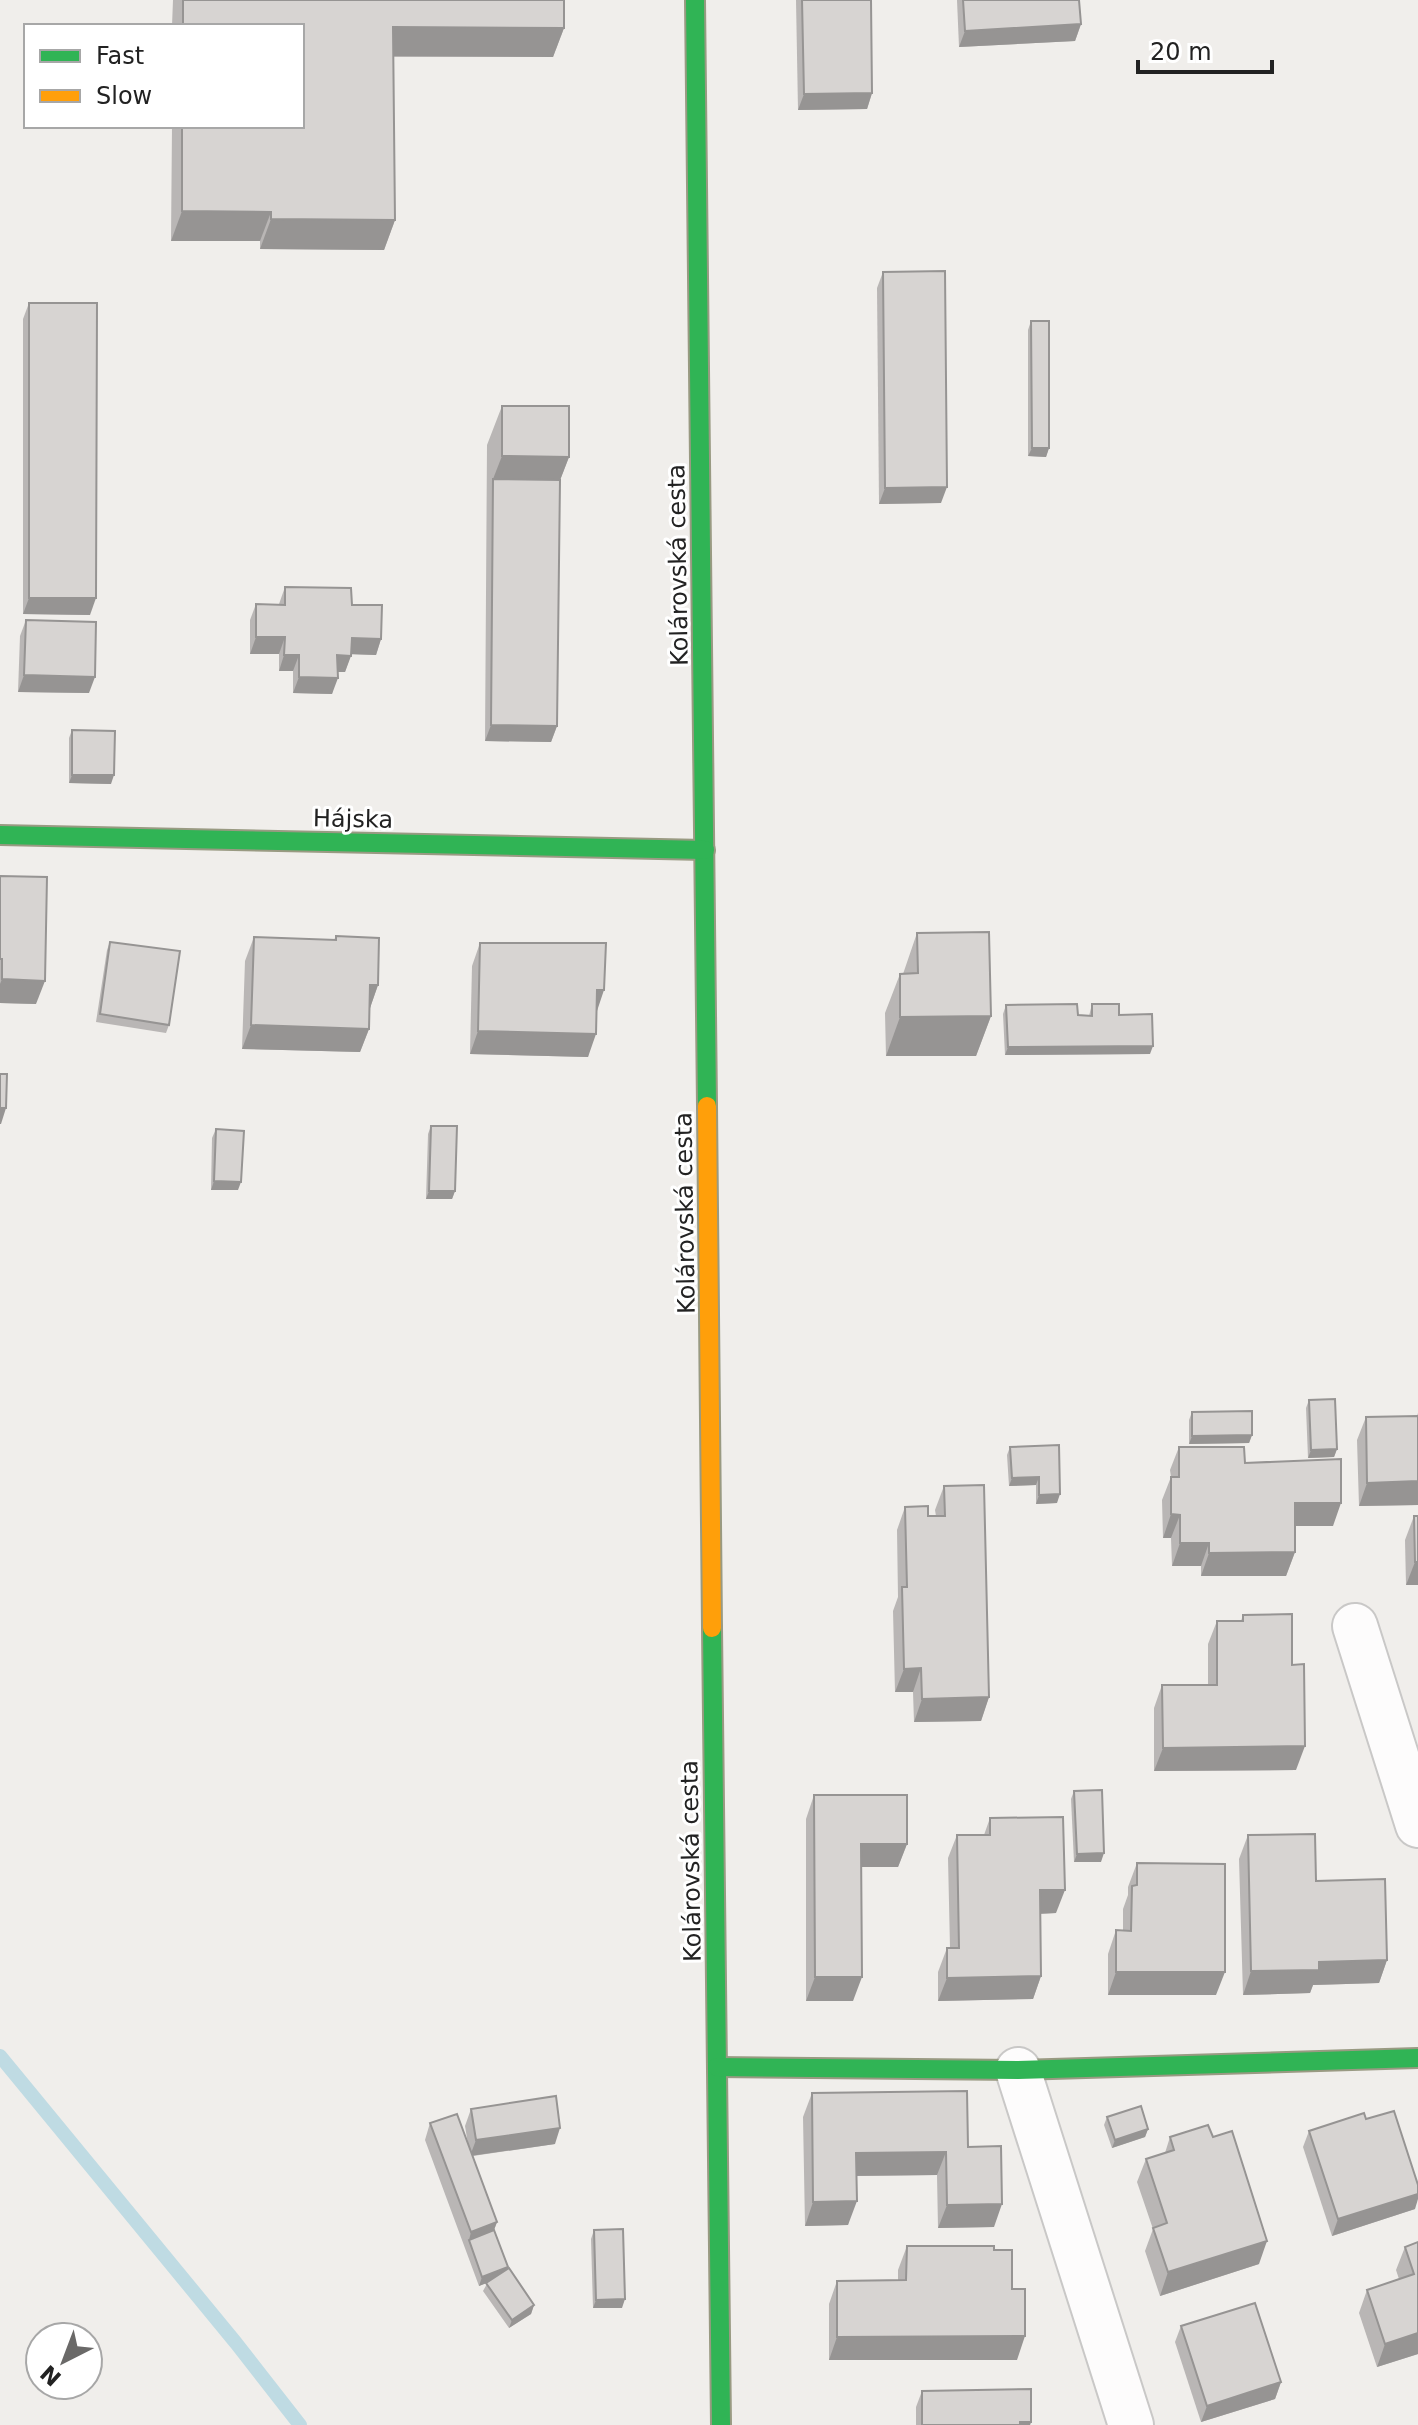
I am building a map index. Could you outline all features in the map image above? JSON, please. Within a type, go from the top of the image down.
[{"type":"main road","name":"Kolárovská cesta","points":[[695,0],[721,2425]]},
{"type":"main road","name":"Hájska","points":[[0,835],[705,850]]},
{"type":"main road","points":[[717,2067],[1018,2070],[1418,2058]]},
{"type":"street","points":[[1355,1626],[1418,1825]]},
{"type":"street","points":[[1018,2070],[1131,2425]]},
{"type":"building","points":[[183,0],[564,0],[564,28],[393,27],[395,220],[271,219],[271,212],[182,211],[182,128],[304,128],[304,24],[183,24]]},
{"type":"building","points":[[802,0],[871,0],[872,93],[804,94]]},
{"type":"building","points":[[963,0],[1079,0],[1081,24],[965,31]]},
{"type":"building","points":[[945,271],[947,487],[885,488],[883,272]]},
{"type":"building","points":[[29,303],[97,303],[96,598],[29,598]]},
{"type":"building","points":[[1031,321],[1049,321],[1049,448],[1032,448]]},
{"type":"building","points":[[502,406],[569,406],[569,457],[502,456]]},
{"type":"building","points":[[493,479],[560,480],[557,726],[491,725]]},
{"type":"building","points":[[285,587],[351,588],[352,605],[382,605],[381,639],[352,638],[351,656],[337,655],[338,678],[299,677],[299,655],[284,655],[285,637],[256,637],[256,604],[285,605]]},
{"type":"building","points":[[26,620],[96,622],[95,677],[24,675]]},
{"type":"building","points":[[72,730],[115,731],[114,775],[72,775]]},
{"type":"building","points":[[0,876],[47,877],[45,981],[2,979]]},
{"type":"building","points":[[989,932],[991,1016],[900,1017],[900,974],[918,973],[917,933]]},
{"type":"building","points":[[336,936],[379,938],[378,985],[370,985],[369,1029],[251,1025],[254,937],[336,940]]},
{"type":"building","points":[[110,942],[180,951],[169,1025],[100,1014]]},
{"type":"building","points":[[480,943],[606,943],[604,990],[597,990],[596,1034],[478,1031]]},
{"type":"building","points":[[1077,1004],[1078,1015],[1092,1016],[1092,1004],[1119,1004],[1119,1015],[1152,1014],[1153,1046],[1008,1047],[1006,1005]]},
{"type":"building","points":[[0,1074],[7,1074],[6,1108],[0,1108]]},
{"type":"building","points":[[431,1126],[457,1126],[455,1191],[429,1191]]},
{"type":"building","points":[[216,1129],[244,1131],[241,1182],[214,1181]]},
{"type":"building","points":[[1335,1399],[1337,1449],[1311,1450],[1309,1400]]},
{"type":"building","points":[[1252,1411],[1252,1435],[1192,1436],[1192,1412]]},
{"type":"building","points":[[1418,1416],[1418,1481],[1367,1483],[1366,1417]]},
{"type":"building","points":[[1059,1445],[1060,1494],[1039,1495],[1039,1477],[1012,1478],[1010,1447]]},
{"type":"building","points":[[1179,1447],[1244,1447],[1245,1463],[1341,1459],[1341,1503],[1295,1503],[1295,1552],[1209,1553],[1209,1543],[1180,1543],[1180,1515],[1171,1514],[1171,1477],[1179,1477]]},
{"type":"building","points":[[984,1485],[989,1697],[922,1699],[921,1668],[904,1669],[902,1587],[907,1587],[905,1507],[928,1506],[928,1516],[945,1516],[944,1486]]},
{"type":"building","points":[[1414,1516],[1418,1516],[1418,1562],[1415,1562]]},
{"type":"building","points":[[1292,1614],[1292,1665],[1304,1664],[1305,1746],[1163,1748],[1162,1685],[1217,1685],[1217,1621],[1243,1621],[1243,1615]]},
{"type":"building","points":[[1102,1790],[1104,1853],[1077,1854],[1074,1791]]},
{"type":"building","points":[[814,1795],[907,1795],[907,1844],[861,1844],[862,1977],[815,1977]]},
{"type":"building","points":[[1063,1817],[1065,1890],[1040,1890],[1041,1976],[947,1978],[947,1948],[959,1948],[957,1835],[990,1835],[990,1818]]},
{"type":"building","points":[[1315,1834],[1316,1881],[1385,1879],[1387,1960],[1319,1962],[1319,1970],[1251,1971],[1248,1835]]},
{"type":"building","points":[[1137,1863],[1225,1864],[1225,1972],[1116,1972],[1116,1930],[1131,1931],[1132,1886],[1137,1885]]},
{"type":"building","points":[[967,2091],[968,2147],[1001,2146],[1002,2204],[947,2205],[946,2152],[856,2153],[857,2201],[813,2202],[812,2093]]},
{"type":"building","points":[[556,2096],[560,2128],[476,2140],[471,2109]]},
{"type":"building","points":[[1141,2106],[1148,2129],[1115,2140],[1107,2117]]},
{"type":"building","points":[[1394,2111],[1418,2185],[1418,2194],[1338,2219],[1309,2131],[1364,2113],[1366,2119]]},
{"type":"building","points":[[457,2114],[497,2222],[471,2232],[430,2123]]},
{"type":"building","points":[[1208,2125],[1213,2137],[1232,2131],[1267,2241],[1168,2272],[1153,2228],[1167,2223],[1146,2159],[1174,2150],[1170,2137]]},
{"type":"building","points":[[623,2229],[625,2299],[596,2300],[594,2230]]},
{"type":"building","points":[[494,2230],[508,2267],[482,2277],[469,2240]]},
{"type":"building","points":[[1418,2242],[1418,2333],[1385,2344],[1367,2290],[1414,2274],[1405,2247]]},
{"type":"building","points":[[907,2246],[994,2246],[994,2250],[1012,2250],[1012,2289],[1025,2289],[1025,2336],[837,2337],[837,2281],[906,2280]]},
{"type":"building","points":[[509,2268],[534,2305],[512,2320],[486,2283]]},
{"type":"building","points":[[1255,2303],[1281,2382],[1207,2406],[1181,2326]]},
{"type":"building","points":[[1031,2389],[1031,2422],[1020,2422],[1020,2425],[922,2425],[922,2391]]},
{"type":"waterway","points":[[0,2056],[300,2425]]},
{"type":"traffic: fast","points":[[695,0],[707,1106]]},
{"type":"traffic: fast","points":[[0,835],[705,850]]},
{"type":"traffic: fast","points":[[712,1628],[721,2425]]},
{"type":"traffic: fast","points":[[717,2067],[1018,2070],[1418,2058]]},
{"type":"traffic: slow","points":[[707,1106],[712,1628]]}]
